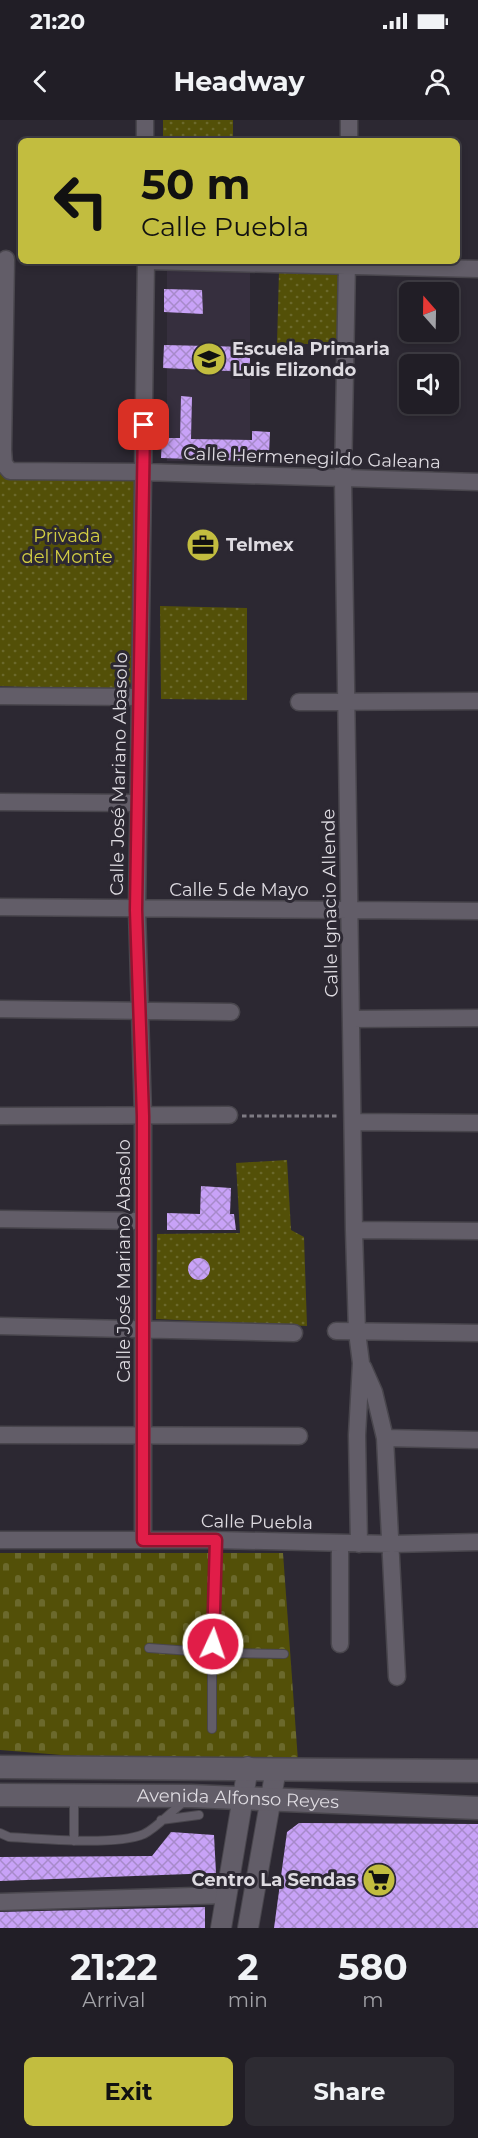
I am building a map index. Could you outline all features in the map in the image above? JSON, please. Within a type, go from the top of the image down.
[{"type":"main road","name":"Avenida Alfonso Reyes","points":[[0,1767],[248,1767],[478,1771]]},
{"type":"main road","name":"Avenida Alfonso Reyes","points":[[0,1795],[74,1795],[195,1806],[244,1798],[478,1808]]},
{"type":"street","points":[[145,120],[145,138]]},
{"type":"street","points":[[349,120],[349,138]]},
{"type":"street","name":"Calle Hermenegildo Galeana","points":[[9,259],[4,464],[10,471],[143,472],[344,480],[478,482]]},
{"type":"street","name":"Calle José Mariano Abasolo","points":[[143,1540],[143,1116],[136,910],[146,264]]},
{"type":"street","points":[[347,264],[478,269]]},
{"type":"street","name":"Calle Ignacio Allende","points":[[347,264],[344,480],[346,702],[354,1230],[357,1332],[361,1363],[357,1436],[359,1544]]},
{"type":"street","points":[[0,696],[140,697]]},
{"type":"street","points":[[300,702],[478,701]]},
{"type":"street","points":[[0,802],[138,803]]},
{"type":"street","name":"Calle 5 de Mayo","points":[[0,907],[136,910],[478,911]]},
{"type":"street","points":[[0,1009],[231,1012]]},
{"type":"street","points":[[352,1018],[478,1018]]},
{"type":"street","points":[[0,1116],[229,1116]]},
{"type":"street","points":[[353,1119],[478,1123]]},
{"type":"street","points":[[0,1219],[143,1221]]},
{"type":"street","points":[[354,1230],[478,1230]]},
{"type":"street","points":[[0,1326],[294,1333]]},
{"type":"street","points":[[336,1331],[478,1334]]},
{"type":"street","points":[[361,1363],[374,1392],[385,1438],[397,1677]]},
{"type":"street","points":[[0,1435],[299,1436]]},
{"type":"street","points":[[385,1438],[478,1440]]},
{"type":"street","name":"Calle Puebla","points":[[0,1540],[216,1540],[359,1544],[478,1542]]},
{"type":"street","points":[[340,1543],[340,1644]]},
{"type":"street","points":[[221,1928],[248,1767]]},
{"type":"street","points":[[248,1928],[276,1769]]},
{"type":"street","points":[[0,1902],[227,1894]]},
{"type":"lane","points":[[149,1648],[205,1652],[213,1644],[216,1540]]},
{"type":"lane","points":[[213,1644],[219,1647],[221,1653]]},
{"type":"lane","points":[[205,1652],[212,1660]]},
{"type":"lane","points":[[212,1660],[221,1653],[284,1654]]},
{"type":"lane","points":[[212,1660],[212,1730]]},
{"type":"lane","points":[[74,1795],[74,1841]]},
{"type":"lane","points":[[160,1820],[195,1806]]},
{"type":"lane","points":[[0,1833],[9,1837],[74,1841],[135,1837],[147,1832],[160,1820],[195,1806]]},
{"type":"path","points":[[229,1116],[353,1119]]},
{"type":"shaded area","name":"Escuela Primaria Luis Elizondo","points":[[167,267],[250,267],[250,461],[167,461]]},
{"type":"green space","points":[[163,120],[233,120],[233,138],[163,138]]},
{"type":"green space","points":[[279,272],[338,273],[337,345],[277,343]]},
{"type":"green space","name":"Privada del Monte","points":[[0,429],[4,476],[7,479],[136,480],[131,683],[122,691],[0,686]]},
{"type":"green space","points":[[160,606],[247,608],[247,700],[161,699]]},
{"type":"green space","points":[[287,1160],[291,1230],[304,1237],[307,1326],[156,1319],[157,1234],[240,1233],[236,1163]]},
{"type":"green space","points":[[0,1553],[283,1553],[298,1761],[123,1760],[0,1750]]},
{"type":"building","points":[[164,289],[202,290],[203,314],[164,312]]},
{"type":"building","name":"Escuela Primaria Luis Elizondo","points":[[164,345],[250,347],[250,372],[163,368]]},
{"type":"building","points":[[181,396],[192,397],[191,439],[252,440],[252,431],[270,432],[269,454],[250,451],[250,461],[161,458],[162,438],[180,438]]},
{"type":"building","points":[[201,1186],[231,1188],[230,1214],[234,1214],[236,1230],[167,1230],[167,1213],[200,1214]]},
{"type":"building","points":[[199,1258],[207,1261],[210,1269],[207,1277],[199,1280],[191,1277],[188,1269],[191,1261]]},
{"type":"building","name":"Centro La Sendas","points":[[299,1823],[478,1824],[478,1928],[274,1928],[287,1832]]},
{"type":"building","points":[[171,1832],[214,1835],[216,1873],[0,1881],[0,1857],[152,1856]]},
{"type":"building","points":[[205,1907],[205,1928],[0,1928],[0,1912]]},
{"type":"place","name":"Escuela Primaria Luis Elizondo","points":[[209,359]]},
{"type":"place","name":"Telmex","points":[[203,545]]},
{"type":"place","name":"Centro La Sendas","points":[[379,1880]]},
{"type":"route","points":[[144,425],[136,910],[143,1116],[143,1540],[216,1540],[213,1644]]}]
